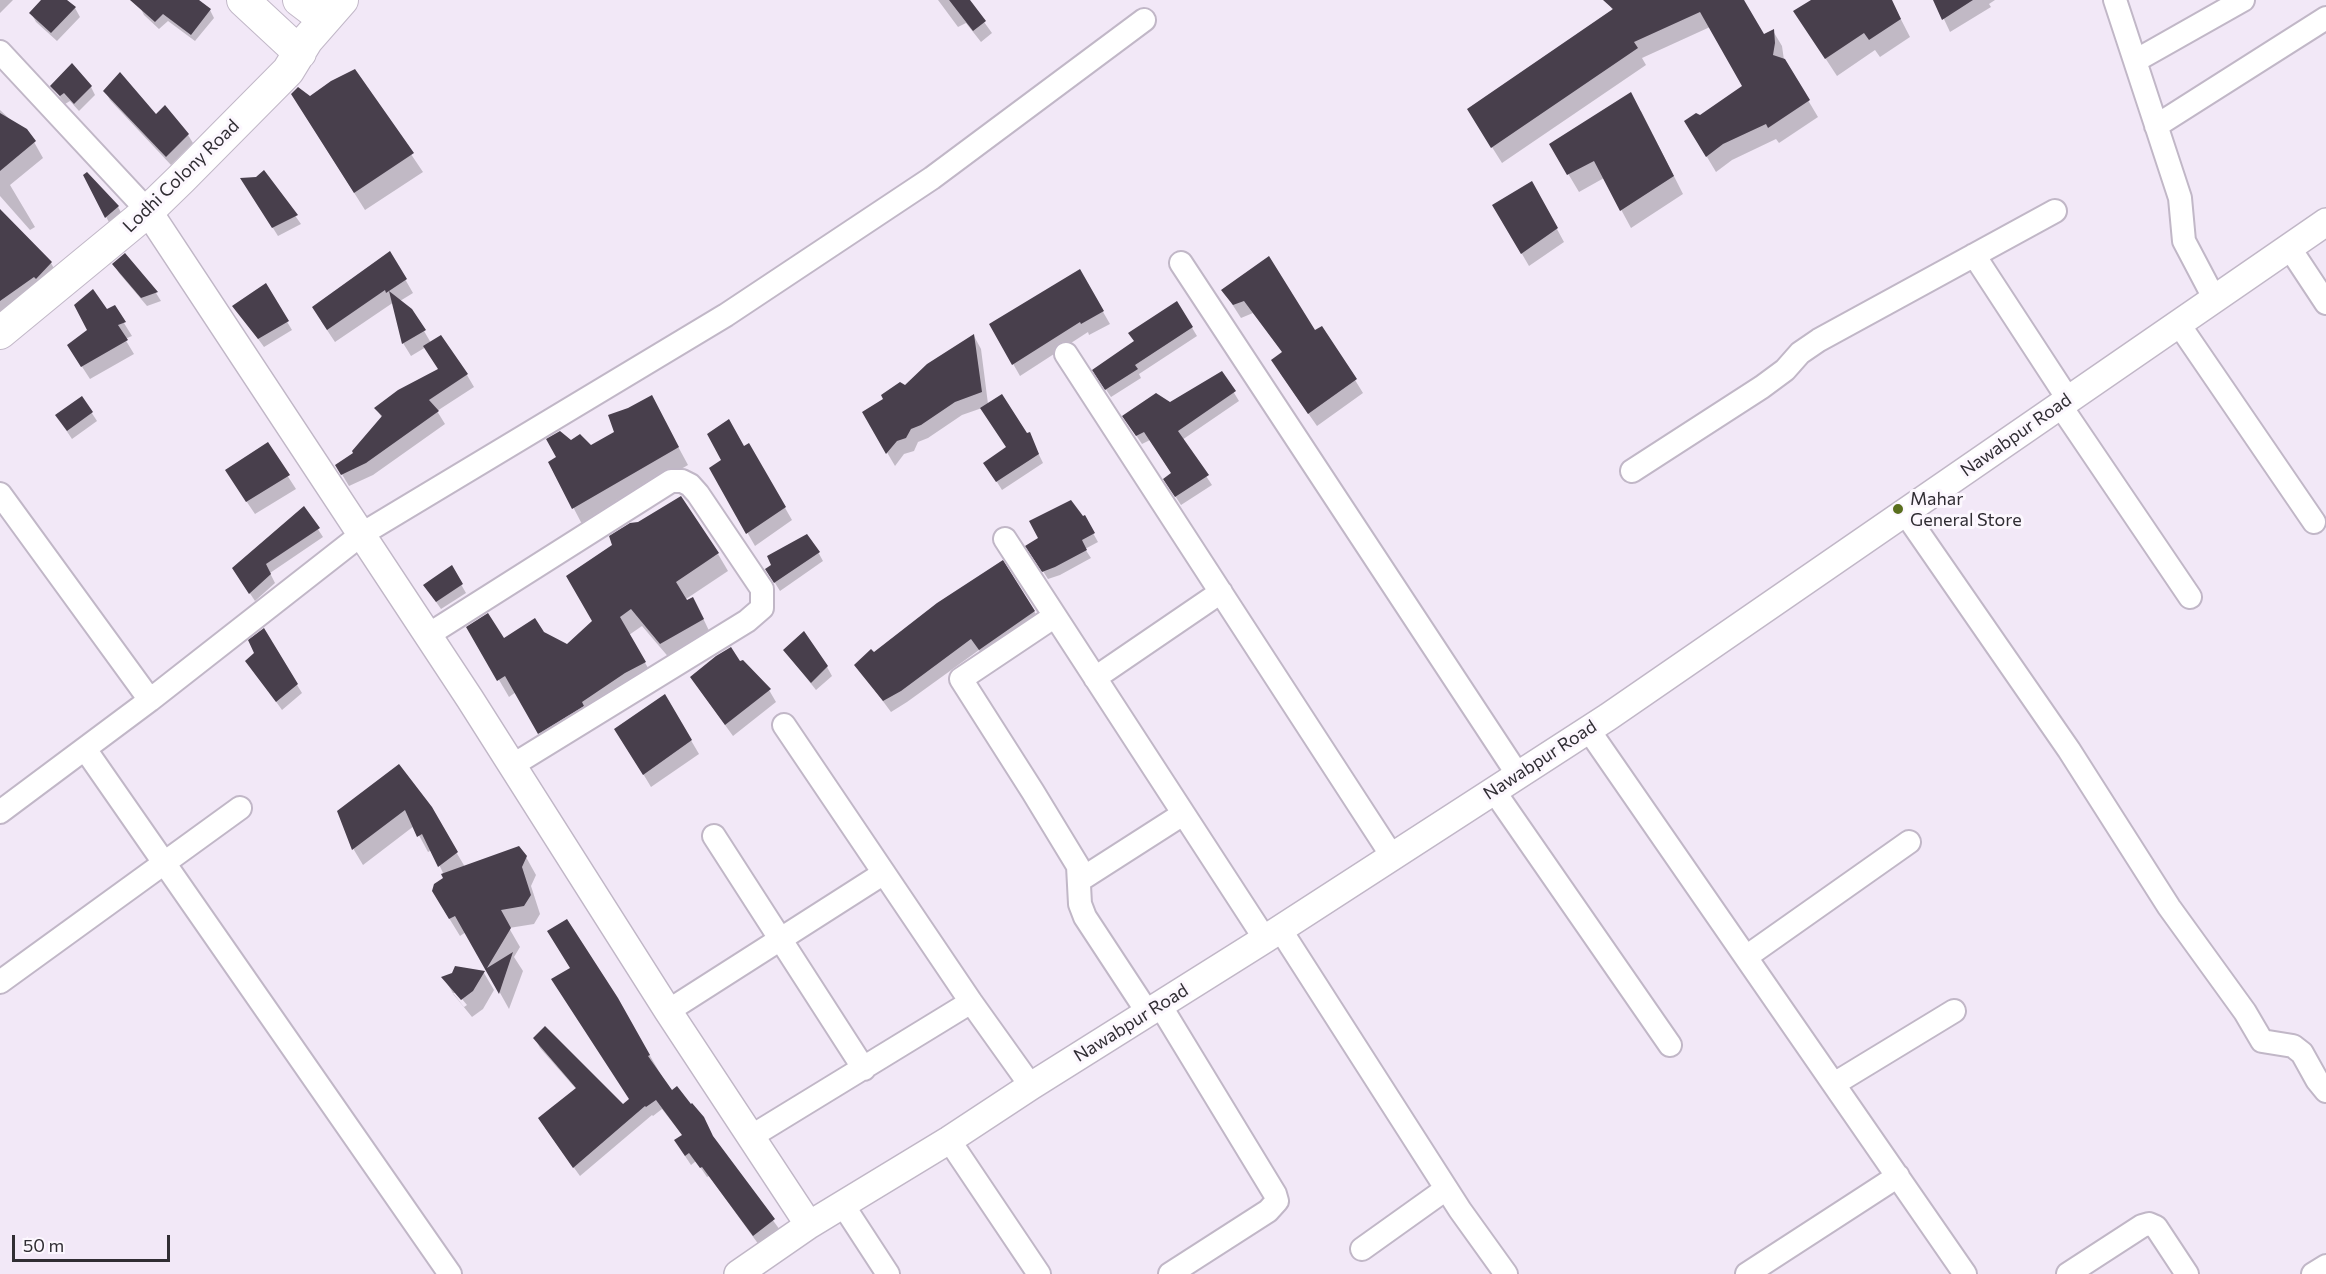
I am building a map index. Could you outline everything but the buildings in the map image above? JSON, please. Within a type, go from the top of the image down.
[{"type":"main road","points":[[243,0],[300,52]]},
{"type":"main road","points":[[299,0],[333,10]]},
{"type":"main road","name":"Lodhi Colony Road","points":[[0,333],[147,211],[288,71],[333,10]]},
{"type":"street","points":[[2115,0],[2180,198],[2184,241],[2214,298]]},
{"type":"street","points":[[2135,61],[2243,0]]},
{"type":"street","points":[[2156,126],[2326,18]]},
{"type":"street","points":[[1,809],[150,700],[362,534],[726,315],[932,178],[1144,20]]},
{"type":"street","points":[[0,52],[147,211],[513,765],[668,1011],[809,1225]]},
{"type":"street","points":[[1632,471],[1762,387],[1785,370],[1800,353],[1819,340],[2055,211]]},
{"type":"street","name":"Nawabpur Road","points":[[738,1274],[809,1225],[949,1140],[1588,729],[2326,222]]},
{"type":"street","points":[[2289,247],[2326,303]]},
{"type":"street","points":[[1974,255],[2064,402],[2190,597]]},
{"type":"street","points":[[1181,263],[1518,775]]},
{"type":"street","points":[[2178,323],[2314,522]]},
{"type":"street","points":[[1066,354],[1392,856]]},
{"type":"street","points":[[428,635],[671,481],[682,481],[690,485],[698,494],[762,589],[762,608],[755,615],[513,765]]},
{"type":"street","points":[[0,494],[150,700]]},
{"type":"street","points":[[1905,513],[2069,750],[2169,907],[2245,1012],[2262,1041],[2293,1046],[2302,1053],[2326,1091]]},
{"type":"street","points":[[1005,539],[1183,814],[1272,934],[1506,1274]]},
{"type":"street","points":[[1095,678],[1221,592]]},
{"type":"street","points":[[1055,616],[961,679],[1034,792],[1078,866],[1080,904],[1085,917],[1154,1009],[1275,1194],[1277,1201],[1268,1211],[1170,1274]]},
{"type":"street","points":[[784,725],[971,1002],[1031,1086]]},
{"type":"street","points":[[1588,729],[1965,1274]]},
{"type":"street","points":[[85,749],[450,1274]]},
{"type":"street","points":[[1494,791],[1670,1045]]},
{"type":"street","points":[[0,982],[240,808]]},
{"type":"street","points":[[1080,880],[1183,814]]},
{"type":"street","points":[[714,836],[864,1069]]},
{"type":"street","points":[[1746,957],[1909,842]]},
{"type":"street","points":[[668,1011],[884,873]]},
{"type":"street","points":[[752,1137],[971,1002]]},
{"type":"street","points":[[1834,1084],[1954,1011]]},
{"type":"street","points":[[949,1140],[1040,1274]]},
{"type":"street","points":[[1747,1274],[1898,1176]]},
{"type":"street","points":[[1362,1249],[1446,1189]]},
{"type":"street","points":[[843,1205],[888,1274]]},
{"type":"street","points":[[2068,1274],[2142,1226],[2149,1224],[2156,1227],[2187,1274]]},
{"type":"street","points":[[2313,1274],[2326,1266]]},
{"type":"place","name":"Mahar General Store","points":[[1898,509]]}]
